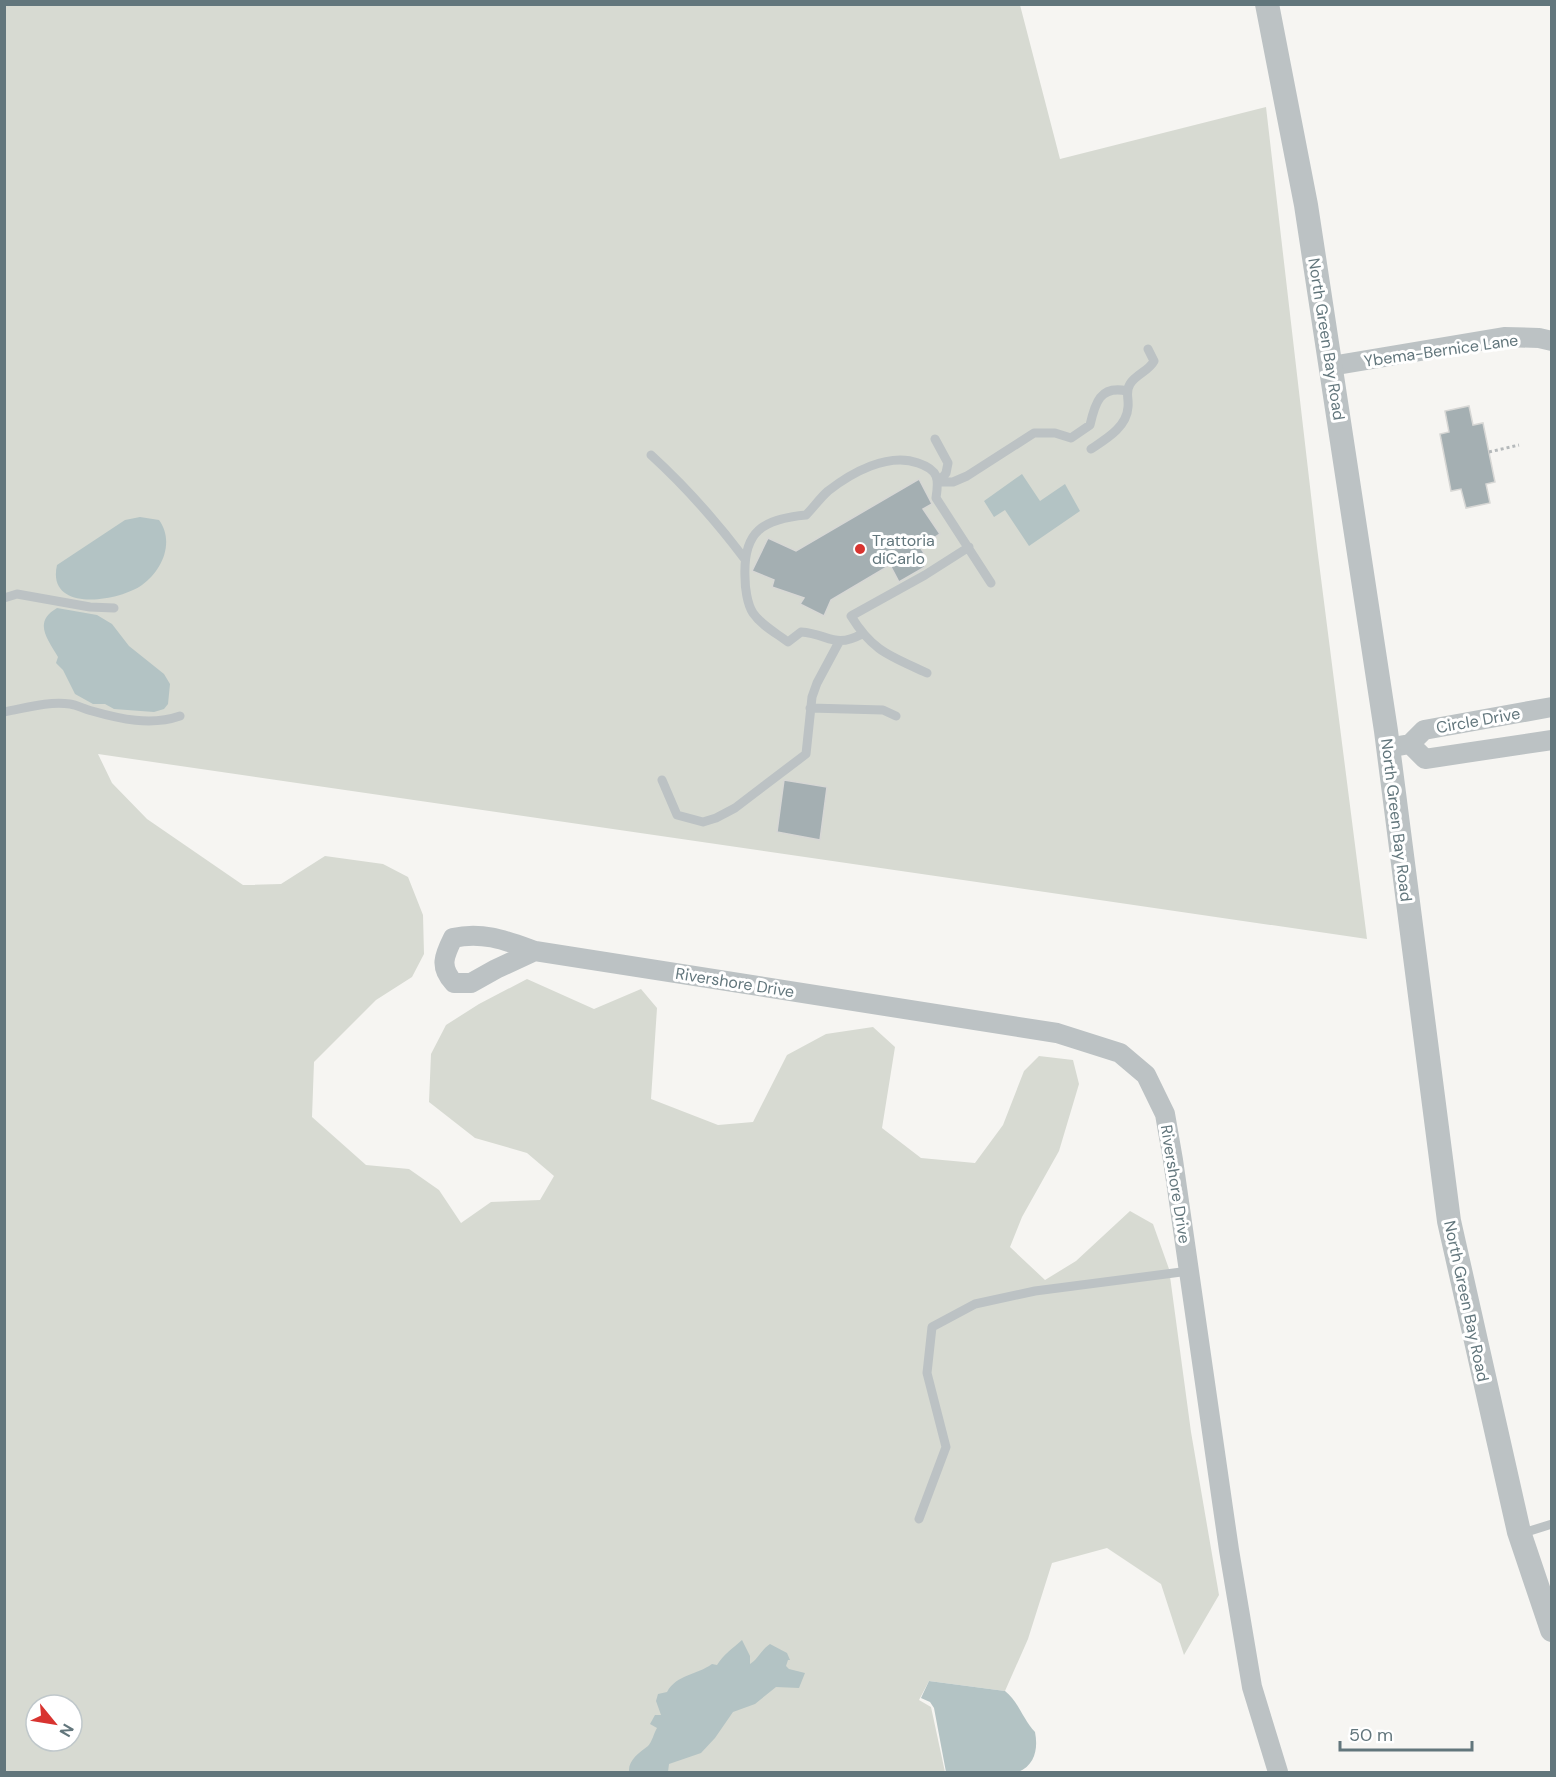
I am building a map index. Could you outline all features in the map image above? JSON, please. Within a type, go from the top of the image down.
[{"type":"street","name":"North Green Bay Road","points":[[1267,4],[1306,205],[1331,366],[1398,746],[1449,1221],[1519,1534],[1551,1630]]},
{"type":"street","name":"Ybema-Bernice Lane","points":[[1331,366],[1504,337],[1539,338],[1551,341]]},
{"type":"street","name":"Circle Drive","points":[[1398,746],[1424,730],[1551,707]]},
{"type":"street","name":"Circle Drive","points":[[1398,746],[1425,759],[1551,740]]},
{"type":"street","name":"Rivershore Drive","points":[[535,951],[1057,1033],[1120,1053],[1146,1075],[1165,1114],[1229,1550],[1252,1688],[1278,1773]]},
{"type":"lane","points":[[1091,449],[1107,439],[1123,423],[1129,409],[1127,391],[1132,381],[1154,361],[1148,349]]},
{"type":"lane","points":[[939,482],[953,482],[967,477],[1034,433],[1055,433],[1071,438],[1090,425],[1093,409],[1104,393],[1111,389],[1127,391]]},
{"type":"lane","points":[[935,439],[948,463],[946,473],[939,482],[936,498],[991,583]]},
{"type":"lane","points":[[651,455],[676,478],[728,536],[744,558]]},
{"type":"lane","points":[[862,634],[839,642],[812,633],[801,632],[788,642],[760,621],[751,611],[745,585],[744,558],[754,535],[769,522],[806,515],[826,492],[862,470],[882,462],[913,461],[926,465],[936,474],[939,482]]},
{"type":"lane","points":[[927,673],[893,658],[872,645],[851,616],[925,575],[969,547]]},
{"type":"lane","points":[[4,598],[17,594],[90,607],[114,608]]},
{"type":"lane","points":[[662,780],[677,815],[703,822],[735,808],[806,754],[810,708],[817,683],[839,642]]},
{"type":"lane","points":[[4,712],[54,703],[72,704],[113,717],[149,722],[165,722],[180,716]]},
{"type":"lane","points":[[810,708],[883,710],[896,716]]},
{"type":"lane","points":[[919,1519],[946,1447],[927,1373],[932,1327],[975,1304],[1035,1291],[1189,1271]]},
{"type":"lane","points":[[1519,1534],[1551,1524]]},
{"type":"path","points":[[1489,452],[1519,445]]},
{"type":"shaded area","points":[[5,5],[1020,5],[1060,159],[1266,107],[1317,547],[1367,939],[98,754],[112,783],[147,819],[243,885],[281,884],[325,856],[383,864],[408,877],[423,915],[424,954],[412,977],[376,1000],[314,1062],[312,1117],[366,1165],[409,1169],[439,1190],[461,1223],[491,1202],[540,1200],[554,1176],[527,1153],[475,1138],[429,1102],[431,1054],[446,1025],[479,1004],[527,979],[594,1009],[641,989],[657,1008],[651,1099],[718,1125],[753,1122],[787,1055],[826,1034],[873,1027],[895,1047],[882,1128],[921,1158],[975,1163],[1003,1125],[1024,1071],[1039,1056],[1073,1060],[1079,1084],[1059,1151],[1022,1217],[1010,1247],[1045,1280],[1076,1261],[1130,1211],[1153,1224],[1169,1269],[1191,1432],[1219,1595],[1184,1655],[1161,1584],[1107,1548],[1052,1563],[1028,1639],[1005,1691],[929,1681],[919,1700],[931,1707],[945,1772],[5,1772]]},
{"type":"shaded area","points":[[1022,474],[1040,501],[1065,484],[1080,511],[1029,546],[1005,510],[994,517],[984,501]]},
{"type":"shaded area","points":[[140,517],[159,520],[166,537],[164,556],[149,579],[131,591],[102,599],[73,597],[62,591],[57,580],[57,565],[125,520]]},
{"type":"shaded area","points":[[57,608],[97,615],[112,624],[129,646],[164,674],[170,684],[168,704],[164,709],[154,712],[114,709],[105,704],[93,704],[75,694],[63,670],[56,663],[58,657],[44,631],[45,619]]},
{"type":"shaded area","points":[[742,1640],[750,1656],[750,1664],[770,1644],[787,1653],[790,1660],[786,1666],[805,1673],[799,1688],[776,1687],[755,1704],[733,1712],[715,1738],[701,1753],[669,1764],[668,1772],[629,1772],[632,1760],[649,1744],[657,1728],[650,1724],[655,1715],[661,1715],[656,1701],[658,1694],[667,1692],[682,1678],[712,1664],[717,1665]]},
{"type":"shaded area","points":[[929,1681],[1005,1691],[1014,1700],[1035,1732],[1036,1749],[1029,1765],[1013,1773],[946,1772],[934,1708],[930,1702],[921,1698]]},
{"type":"building","points":[[1469,406],[1473,425],[1483,423],[1495,482],[1486,484],[1490,503],[1466,508],[1461,489],[1451,491],[1440,434],[1449,432],[1445,411]]},
{"type":"building","name":"Trattoria diCarlo","points":[[919,479],[932,504],[923,509],[940,534],[920,547],[924,553],[919,557],[925,567],[899,582],[890,565],[831,600],[824,616],[800,604],[804,598],[772,587],[774,580],[752,571],[768,538],[796,551]]},
{"type":"building","points":[[784,780],[827,787],[820,840],[777,832]]},
{"type":"place","name":"Trattoria diCarlo","points":[[860,549]]}]
